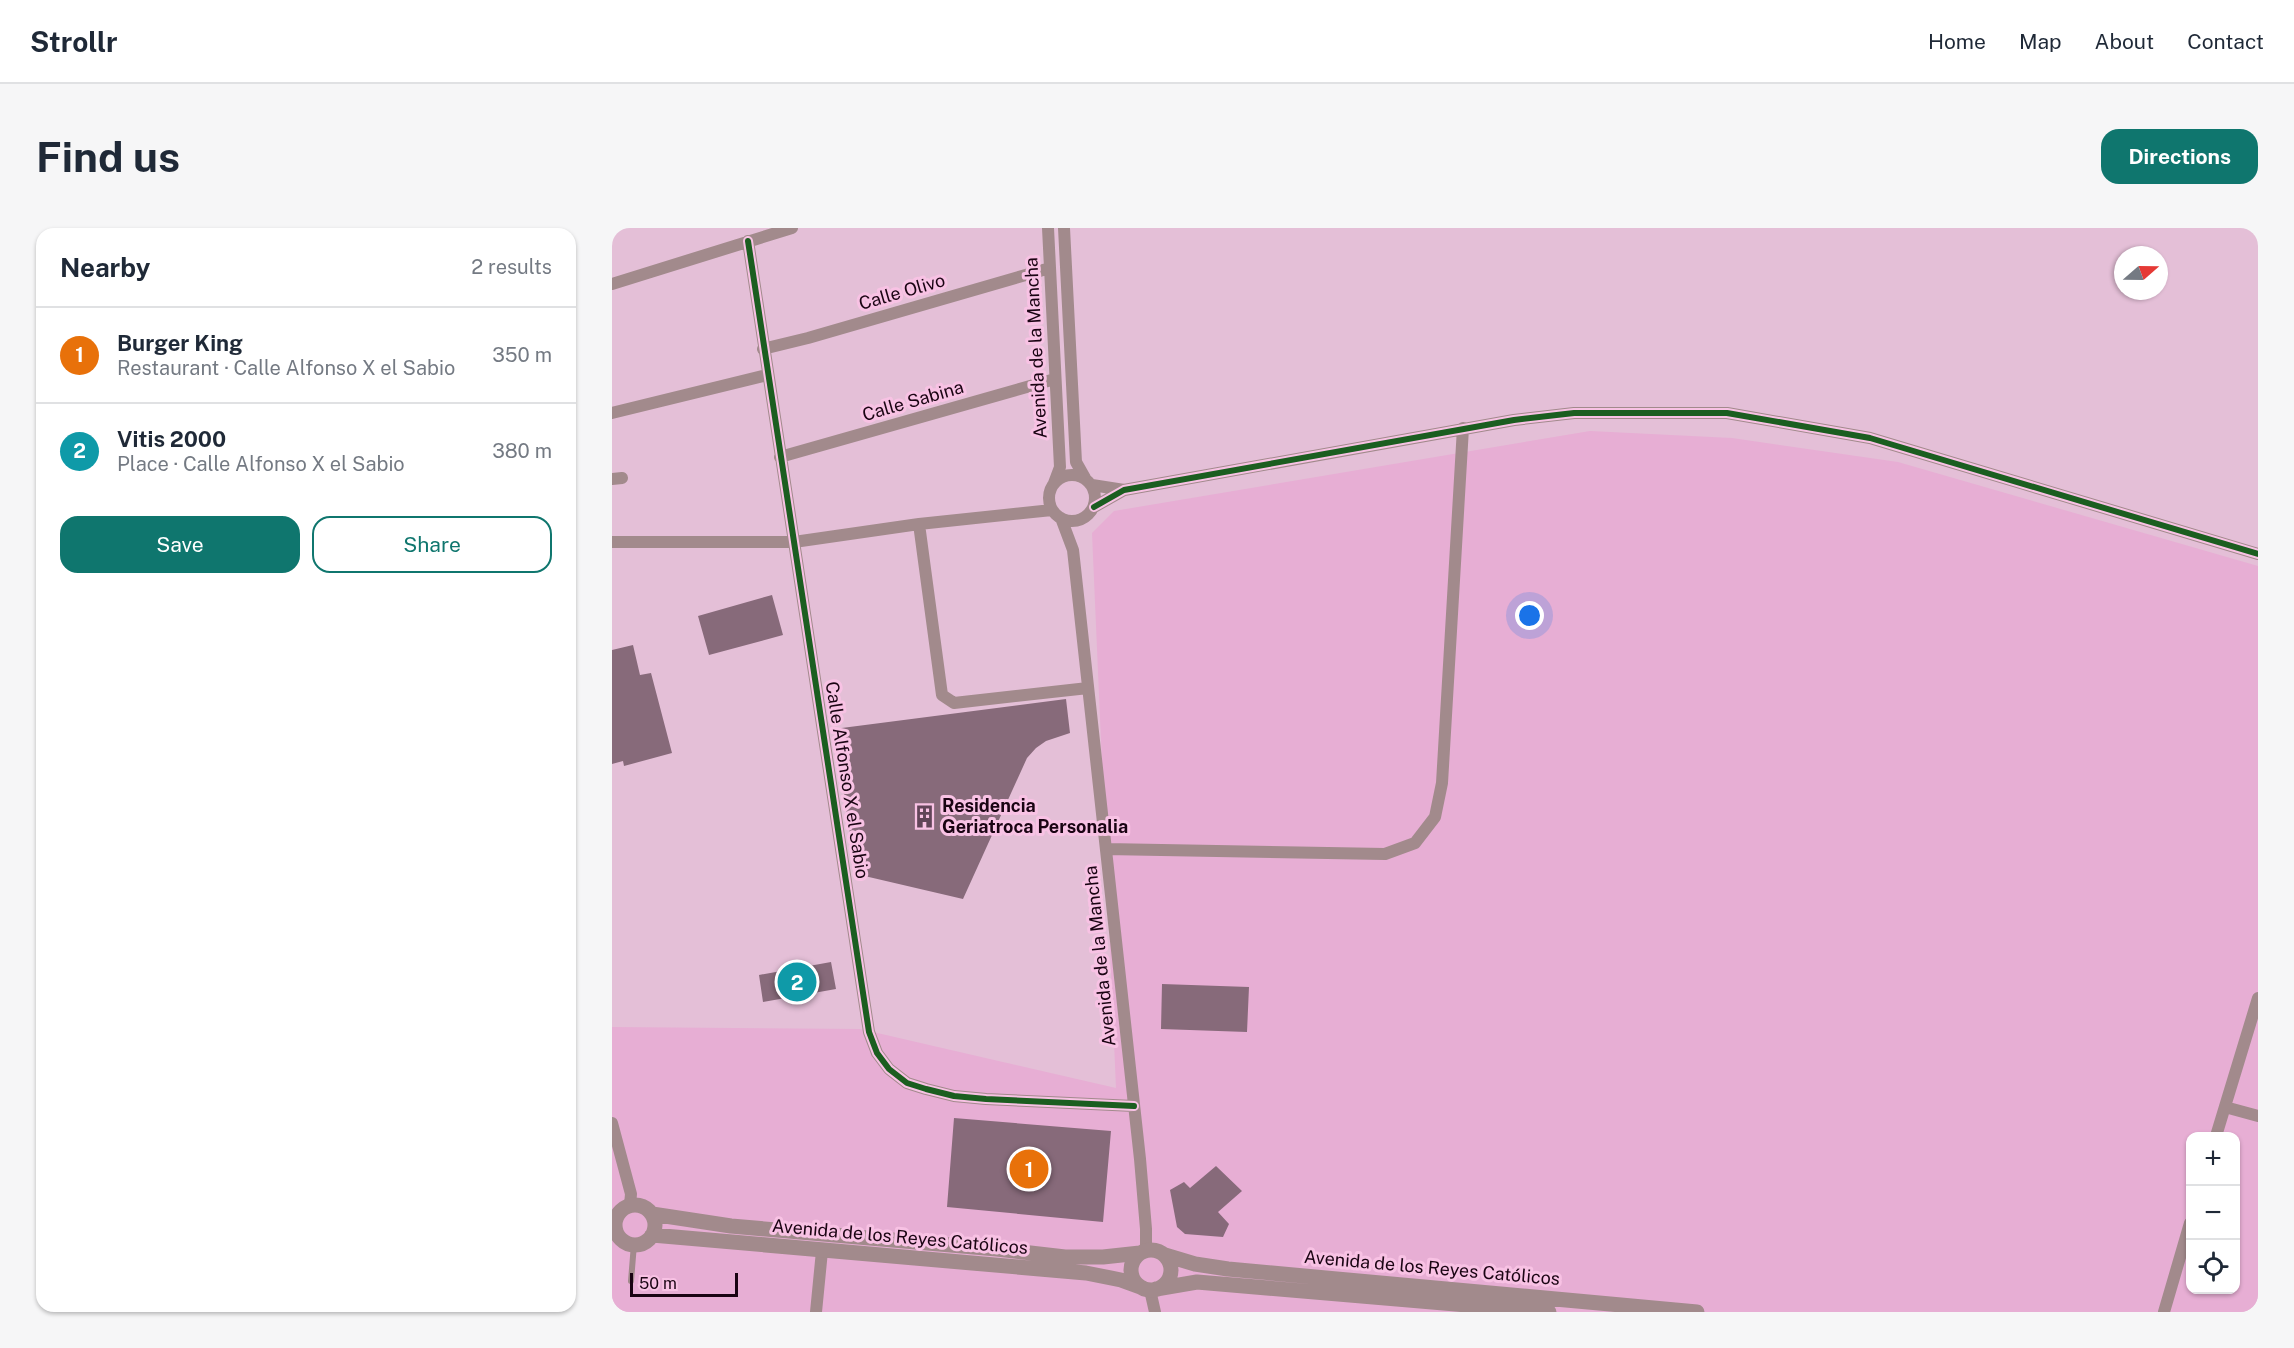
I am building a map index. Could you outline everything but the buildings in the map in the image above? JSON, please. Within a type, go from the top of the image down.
[{"type":"street","points":[[612,284],[792,228]]},
{"type":"street","name":"Avenida de la Mancha","points":[[1048,228],[1060,467],[1054,483]]},
{"type":"street","name":"Avenida de la Mancha","points":[[1064,228],[1076,462],[1088,481]]},
{"type":"street","name":"Calle Alfonso X el Sabio","points":[[748,241],[869,1032],[877,1053],[889,1069],[907,1083],[954,1096],[1134,1106]]},
{"type":"street","name":"Calle Olivo","points":[[763,349],[1050,268]]},
{"type":"street","points":[[612,413],[767,375]]},
{"type":"street","name":"Calle Sabina","points":[[780,457],[1055,379]]},
{"type":"street","points":[[612,542],[795,542],[919,524],[1054,509],[1072,521],[1085,518],[1094,507],[1124,490],[1463,428],[1574,413],[1727,413],[1870,438],[2258,554]]},
{"type":"street","points":[[1106,849],[1385,854],[1415,843],[1435,817],[1442,783],[1463,428]]},
{"type":"street","points":[[1054,509],[1054,483],[1072,474],[1088,481],[1124,490]]},
{"type":"street","points":[[1088,481],[1095,492],[1094,507]]},
{"type":"street","name":"Avenida de la Mancha","points":[[1054,509],[1073,550]]},
{"type":"street","name":"Avenida de la Mancha","points":[[1079,520],[1073,550],[1134,1106],[1145,1218],[1143,1252]]},
{"type":"street","points":[[919,524],[942,695],[954,703],[1088,687]]},
{"type":"street","points":[[2218,1132],[2258,998]]},
{"type":"street","points":[[2225,1107],[2258,1116]]},
{"type":"street","points":[[612,1123],[631,1194],[622,1208],[615,1221],[615,1228],[622,1240],[647,1240],[652,1235],[655,1226],[652,1214],[644,1207],[622,1208]]},
{"type":"street","name":"Avenida de los Reyes Católicos","points":[[652,1214],[731,1226],[1065,1257],[1103,1257],[1143,1252]]},
{"type":"street","name":"Avenida de los Reyes Católicos","points":[[652,1235],[1086,1273],[1150,1289],[1197,1282],[1549,1312]]},
{"type":"street","points":[[2164,1312],[2186,1237]]},
{"type":"street","points":[[1152,1250],[1166,1255],[1171,1267],[1167,1282],[1150,1289],[1137,1283],[1131,1270],[1135,1258],[1143,1252],[1152,1250]]},
{"type":"street","points":[[816,1312],[822,1251]]},
{"type":"street","name":"Avenida de los Reyes Católicos","points":[[1166,1255],[1195,1264],[1250,1271],[1697,1312]]},
{"type":"street","points":[[1150,1289],[1155,1312]]},
{"type":"lane","points":[[622,1240],[630,1281]]},
{"type":"shaded area","points":[[1590,431],[1732,438],[1898,462],[2258,566],[2258,1312],[612,1312],[612,1027],[860,1029],[1116,1088],[1092,533],[1114,511]]},
{"type":"cycle path","points":[[748,241],[869,1032],[877,1053],[889,1069],[907,1083],[954,1096],[1134,1106]]},
{"type":"cycle path","points":[[1094,507],[1124,490],[1514,420],[1574,413],[1727,413],[1870,438],[2258,554]]},
{"type":"place","name":"Residencia Geriatroca Personalia","points":[[924,816]]},
{"type":"place","name":"Vitis 2000","points":[[797,982]]},
{"type":"place","name":"Burger King","points":[[1029,1169]]}]
